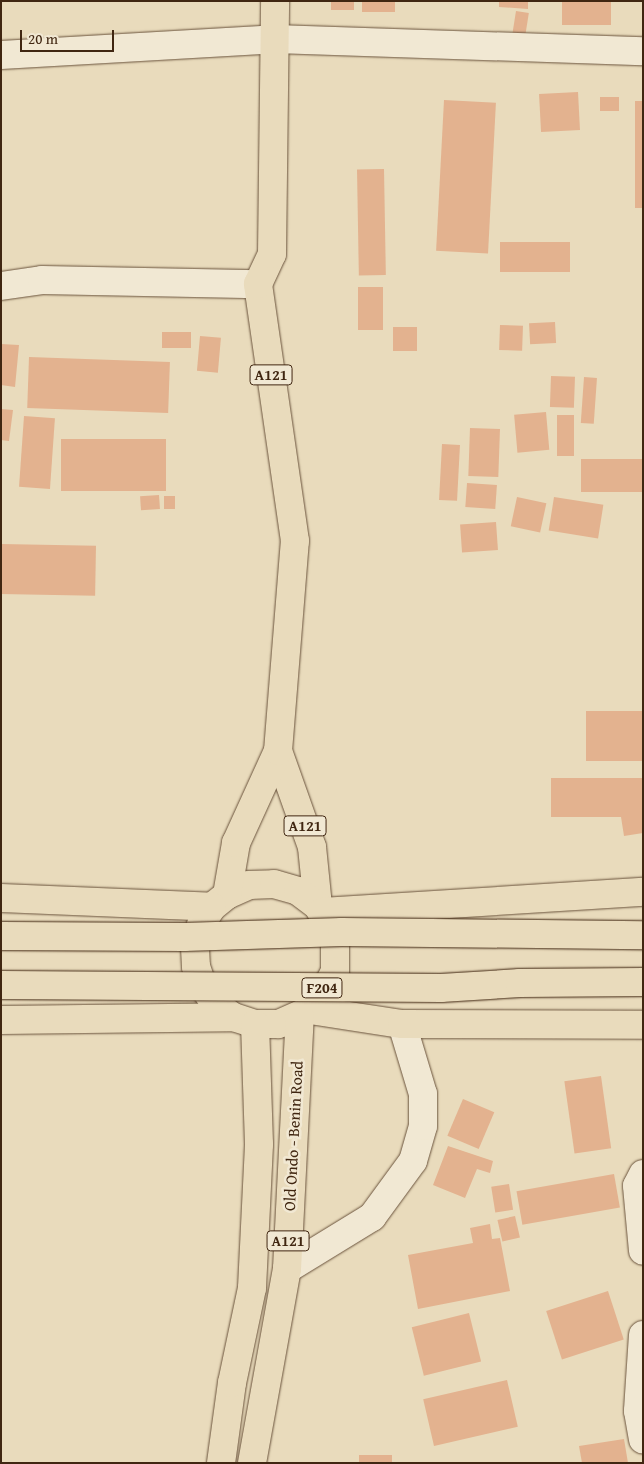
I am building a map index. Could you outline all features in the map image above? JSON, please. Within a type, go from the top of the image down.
[{"type":"main road","points":[[258,284],[272,254],[275,1]]},
{"type":"main road","name":"A121","points":[[244,1020],[216,1004],[203,987],[196,967],[197,939],[219,901],[236,843],[278,751],[295,541],[258,284]]},
{"type":"main road","name":"A121","points":[[278,751],[312,847],[320,909],[335,940],[335,971],[321,999],[305,1013]]},
{"type":"main road","name":"A121","points":[[219,901],[250,885],[274,884],[298,891],[320,909]]},
{"type":"main road","points":[[320,909],[643,892]]},
{"type":"main road","points":[[1,898],[219,901]]},
{"type":"main road","points":[[1,936],[184,937],[342,932],[643,935]]},
{"type":"main road","name":"F204","points":[[1,986],[441,988],[520,983],[643,982]]},
{"type":"main road","points":[[1,1020],[244,1020],[278,1024],[305,1013],[402,1024],[643,1024]]},
{"type":"main road","name":"Old Ondo - Benin Road","points":[[252,1463],[287,1269],[305,1013]]},
{"type":"main road","name":"Old Ondo - Benin Road","points":[[221,1463],[232,1383],[252,1288],[260,1144],[244,1020]]},
{"type":"street","points":[[1,56],[275,39],[643,51]]},
{"type":"street","points":[[1,286],[42,280],[258,284]]},
{"type":"street","points":[[287,1269],[372,1217],[413,1160],[423,1126],[423,1094],[402,1024]]},
{"type":"street","points":[[643,1174],[637,1186],[643,1251]]},
{"type":"street","points":[[643,1335],[638,1411],[643,1440]]},
{"type":"building","points":[[331,1],[354,1],[354,10],[331,10]]},
{"type":"building","points":[[362,1],[395,1],[395,12],[362,12]]},
{"type":"building","points":[[499,1],[528,1],[528,9],[499,7]]},
{"type":"building","points":[[562,1],[611,1],[611,25],[562,25]]},
{"type":"building","points":[[516,11],[529,13],[525,38],[512,36]]},
{"type":"building","points":[[578,92],[580,130],[541,132],[539,94]]},
{"type":"building","points":[[600,97],[619,97],[619,111],[600,111]]},
{"type":"building","points":[[444,100],[496,103],[488,254],[436,251]]},
{"type":"building","points":[[635,101],[643,101],[643,208],[635,208]]},
{"type":"building","points":[[357,169],[384,169],[386,275],[359,275]]},
{"type":"building","points":[[500,242],[570,242],[570,272],[500,272]]},
{"type":"building","points":[[358,287],[383,287],[383,330],[358,330]]},
{"type":"building","points":[[555,322],[556,343],[530,344],[529,323]]},
{"type":"building","points":[[500,325],[523,326],[522,351],[499,350]]},
{"type":"building","points":[[393,327],[417,327],[417,351],[393,351]]},
{"type":"building","points":[[162,332],[191,332],[191,348],[162,348]]},
{"type":"building","points":[[200,336],[221,338],[218,373],[197,371]]},
{"type":"building","points":[[1,344],[19,345],[15,387],[1,385]]},
{"type":"building","points":[[29,357],[170,362],[168,413],[27,408]]},
{"type":"building","points":[[551,376],[575,377],[574,408],[550,407]]},
{"type":"building","points":[[584,377],[597,378],[594,424],[581,423]]},
{"type":"building","points":[[1,409],[13,410],[9,441],[1,440]]},
{"type":"building","points":[[546,412],[549,450],[517,453],[514,415]]},
{"type":"building","points":[[557,415],[574,415],[574,456],[557,456]]},
{"type":"building","points":[[24,416],[55,418],[50,489],[19,487]]},
{"type":"building","points":[[470,428],[500,429],[498,477],[468,476]]},
{"type":"building","points":[[61,439],[166,439],[166,491],[61,491]]},
{"type":"building","points":[[442,444],[460,445],[457,501],[439,500]]},
{"type":"building","points":[[581,459],[643,459],[643,492],[581,492]]},
{"type":"building","points":[[467,483],[497,485],[495,509],[465,507]]},
{"type":"building","points":[[159,495],[160,509],[141,510],[140,496]]},
{"type":"building","points":[[164,496],[175,496],[175,509],[164,509]]},
{"type":"building","points":[[517,497],[546,503],[540,533],[511,526]]},
{"type":"building","points":[[554,497],[603,505],[598,538],[549,531]]},
{"type":"building","points":[[496,522],[498,550],[462,552],[460,525]]},
{"type":"building","points":[[1,544],[96,546],[95,596],[1,594]]},
{"type":"building","points":[[586,711],[643,711],[643,761],[586,761]]},
{"type":"building","points":[[551,778],[643,778],[643,833],[624,836],[621,817],[551,817]]},
{"type":"building","points":[[601,1076],[611,1148],[575,1153],[564,1081]]},
{"type":"building","points":[[463,1099],[494,1112],[479,1149],[447,1136]]},
{"type":"building","points":[[448,1146],[493,1161],[490,1173],[477,1169],[465,1198],[433,1185]]},
{"type":"building","points":[[614,1174],[620,1207],[522,1225],[517,1191]]},
{"type":"building","points":[[509,1184],[513,1210],[495,1212],[491,1187]]},
{"type":"building","points":[[515,1216],[520,1237],[502,1241],[497,1220]]},
{"type":"building","points":[[490,1224],[492,1239],[500,1238],[510,1291],[418,1309],[408,1255],[473,1243],[470,1228]]},
{"type":"building","points":[[608,1291],[624,1340],[562,1360],[546,1311]]},
{"type":"building","points":[[469,1313],[481,1362],[424,1376],[412,1327]]},
{"type":"building","points":[[507,1380],[518,1427],[434,1446],[423,1399]]},
{"type":"building","points":[[624,1439],[628,1463],[582,1463],[579,1446]]},
{"type":"building","points":[[359,1455],[392,1455],[392,1463],[359,1463]]}]
